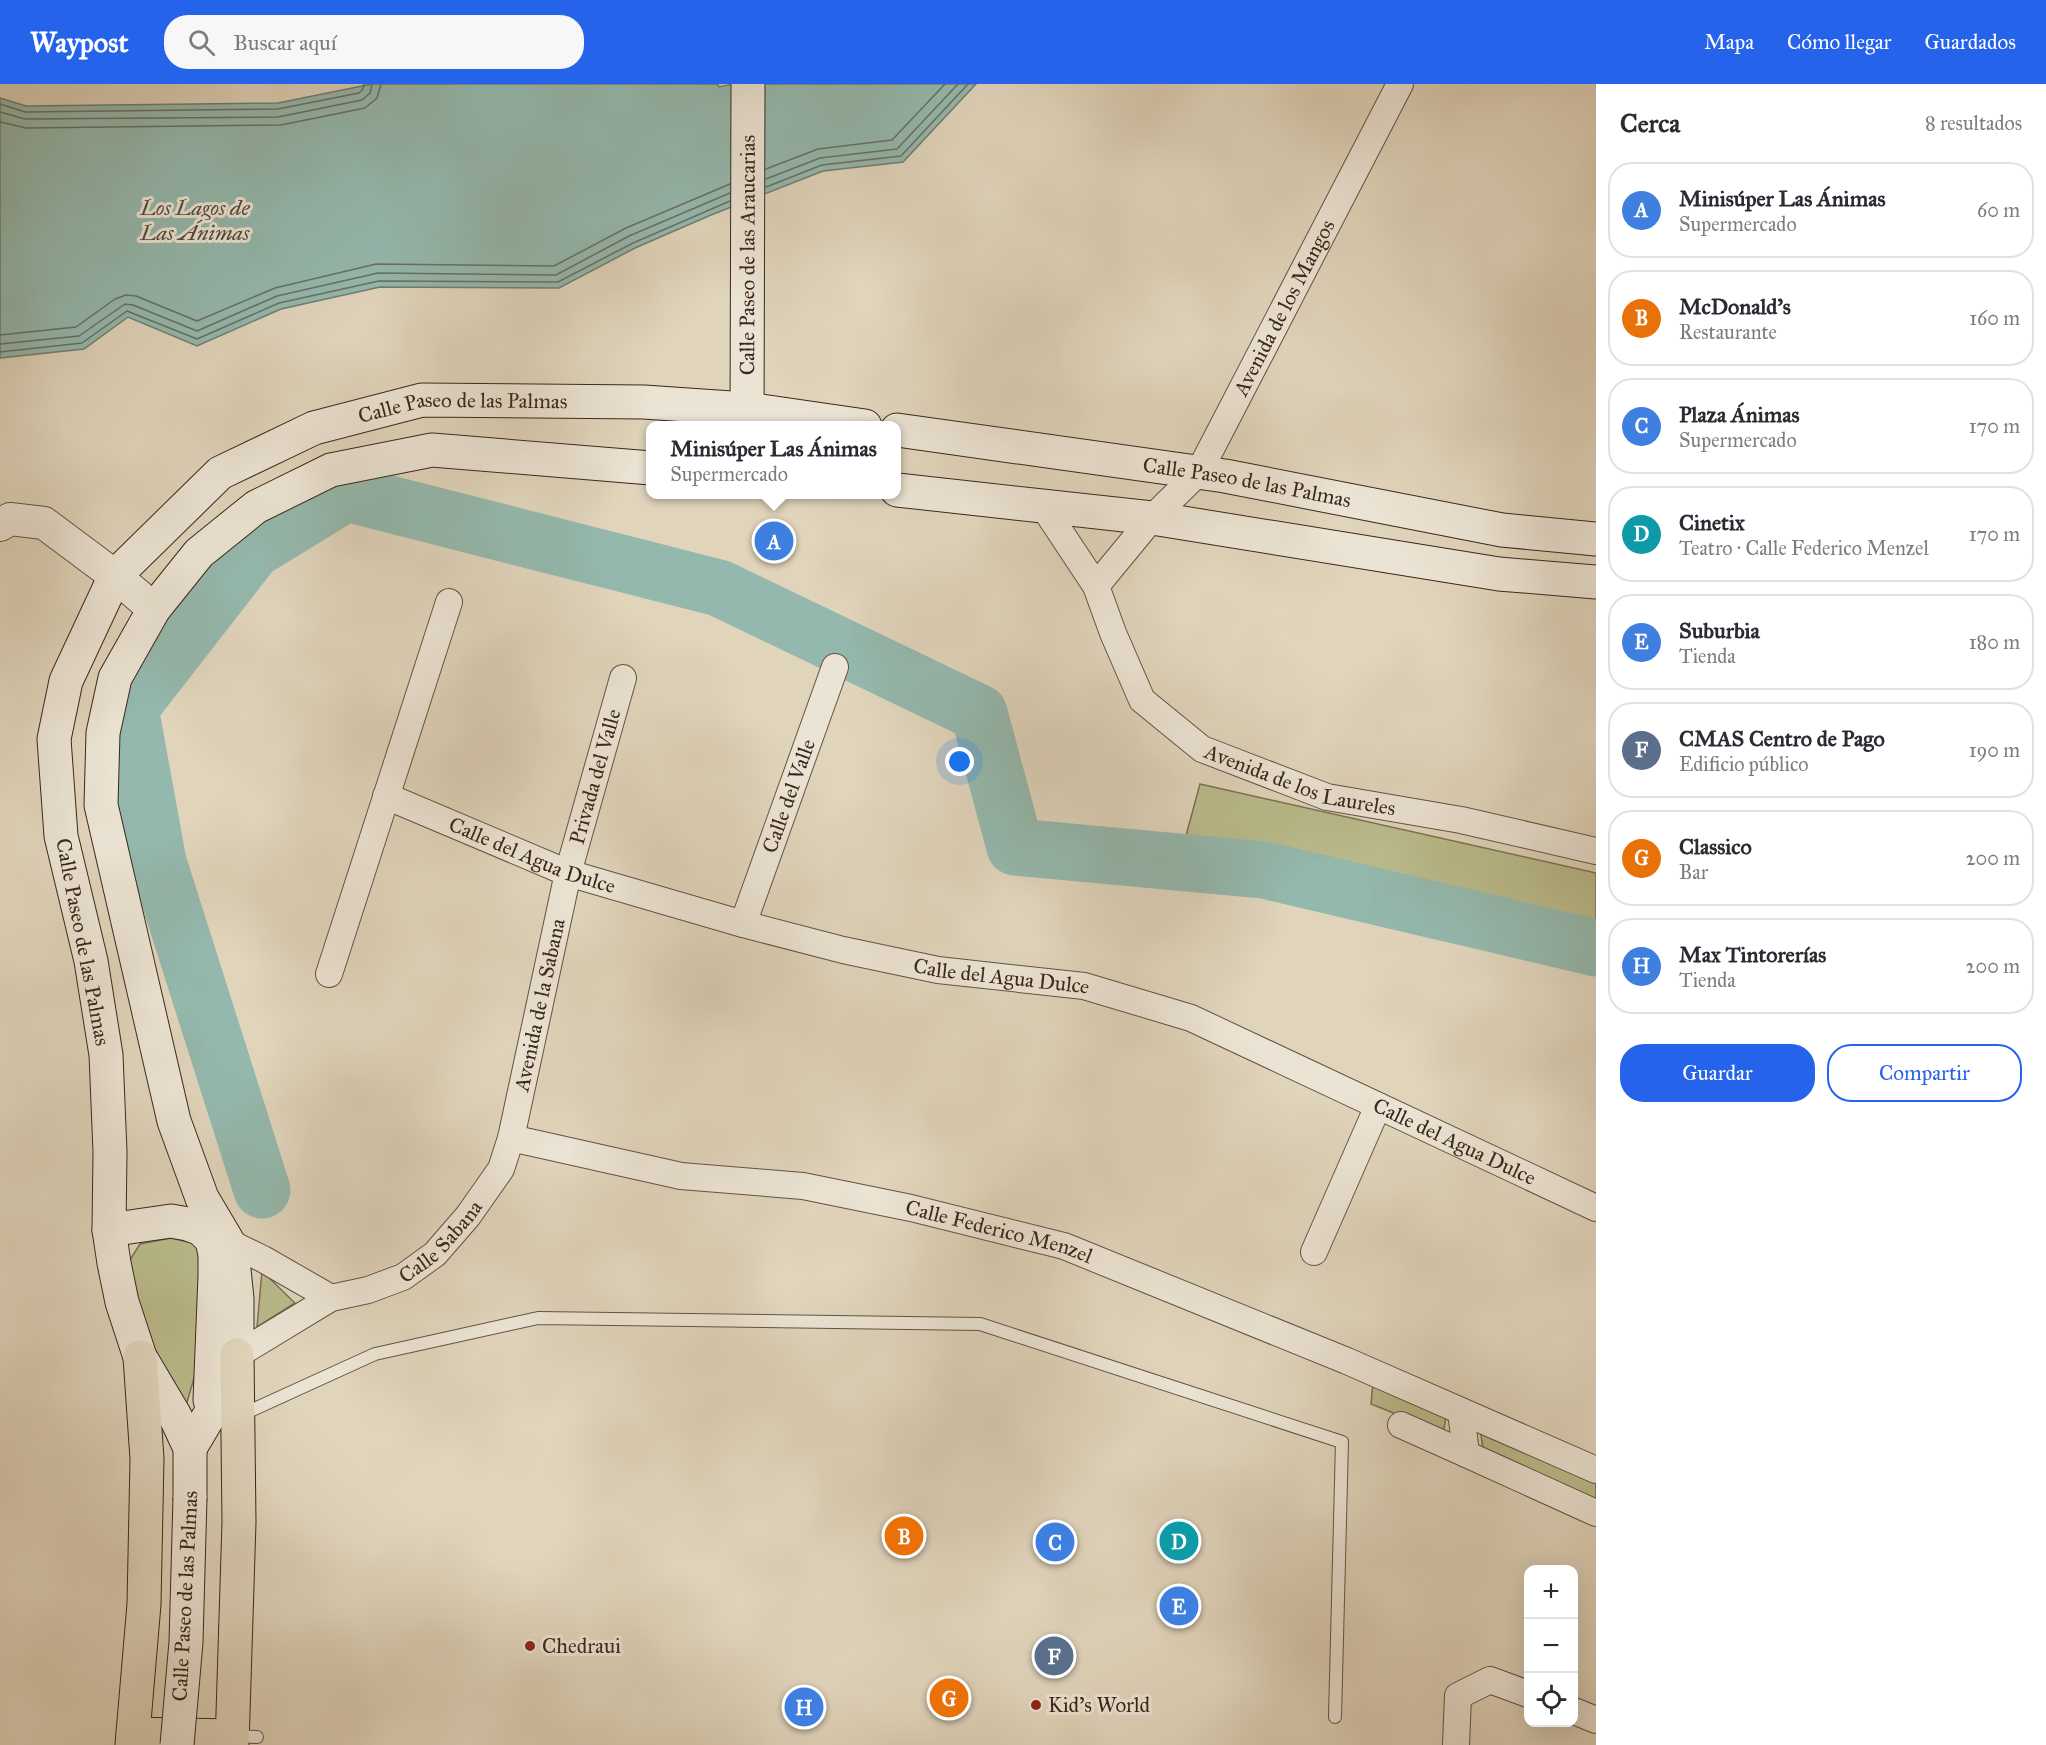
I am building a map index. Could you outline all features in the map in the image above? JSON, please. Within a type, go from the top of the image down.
[{"type":"highway","points":[[140,1357],[147,1459],[145,1582],[133,1739],[241,1739],[239,1522],[224,1416],[237,1355]]},
{"type":"main road","name":"Calle Paseo de las Araucarias","points":[[747,417],[748,84]]},
{"type":"main road","name":"Calle Paseo de las Palmas","points":[[177,1745],[186,1642],[190,1448],[175,1416],[140,1357],[122,1302],[114,1263],[109,1230],[110,1152],[106,1055],[91,961],[61,836],[54,739],[66,681],[115,576],[220,473],[314,428],[422,400],[633,402],[747,417],[799,421]]},
{"type":"main road","name":"Calle Paseo de las Palmas","points":[[901,431],[1200,472],[1502,530],[1596,539]]},
{"type":"main road","name":"Calle Paseo de las Palmas","points":[[237,1355],[237,1299],[233,1260],[228,1242],[201,1198],[174,1121],[101,804],[103,733],[115,678],[154,609],[199,553],[256,507],[331,470],[432,450],[646,468]]},
{"type":"main road","points":[[901,490],[1152,518],[1499,574],[1596,582]]},
{"type":"main road","points":[[109,1230],[171,1221],[201,1229],[212,1240],[215,1255],[224,1416],[190,1448]]},
{"type":"street","name":"Avenida de los Mangos","points":[[1152,518],[1200,472],[1391,87]]},
{"type":"street","name":"Avenida de los Laureles","points":[[1043,506],[1096,586],[1113,633],[1142,700],[1203,749],[1327,797],[1461,820],[1596,851]]},
{"type":"street","points":[[1096,586],[1152,518]]},
{"type":"street","points":[[0,525],[10,519],[44,523],[115,576],[154,609]]},
{"type":"street","points":[[329,974],[449,602]]},
{"type":"street","name":"Calle del Valle","points":[[743,924],[835,667]]},
{"type":"street","name":"Privada del Valle","points":[[568,873],[623,678]]},
{"type":"street","name":"Calle del Agua Dulce","points":[[386,796],[568,873],[743,924],[843,950],[938,970],[1084,986],[1191,1018],[1596,1208]]},
{"type":"street","name":"Avenida de la Sabana","points":[[511,1138],[568,873]]},
{"type":"street","points":[[1314,1252],[1378,1106]]},
{"type":"street","name":"Calle Sabana","points":[[237,1355],[331,1298],[368,1290],[403,1277],[435,1254],[468,1216],[501,1169],[511,1138]]},
{"type":"street","name":"Calle Federico Menzel","points":[[511,1138],[681,1176],[803,1186],[911,1208],[1064,1246],[1347,1361],[1596,1470]]},
{"type":"street","points":[[228,1242],[331,1298]]},
{"type":"street","points":[[1461,1411],[1466,1454]]},
{"type":"street","points":[[1401,1425],[1596,1514]]},
{"type":"street","points":[[1456,1745],[1458,1696],[1490,1680],[1524,1693]]},
{"type":"street","points":[[1578,1713],[1596,1720]]},
{"type":"lane","points":[[224,1416],[375,1354],[538,1318],[980,1324],[1342,1442],[1335,1717]]},
{"type":"green space","points":[[1200,784],[1596,873],[1596,939],[1184,843]]},
{"type":"green space","points":[[171,1238],[200,1245],[204,1344],[185,1409],[155,1363],[123,1271],[140,1244]]},
{"type":"green space","points":[[262,1271],[295,1303],[257,1327]]},
{"type":"green space","points":[[1373,1382],[1447,1413],[1443,1433],[1371,1404]]},
{"type":"green space","points":[[1480,1428],[1596,1481],[1596,1499],[1483,1449]]},
{"type":"water","name":"Los Lagos de Las Ánimas","points":[[372,84],[718,84],[719,87],[733,84],[976,84],[903,162],[823,171],[635,248],[559,288],[380,287],[281,309],[197,346],[128,317],[84,349],[0,358],[0,98],[26,106],[278,103]]},
{"type":"waterway","points":[[262,1190],[158,862],[130,708],[253,550],[346,493],[719,588],[979,713],[1015,847],[1264,870],[1596,948]]},
{"type":"place","name":"Minisúper Las Ánimas","points":[[774,541]]},
{"type":"place","name":"McDonald's","points":[[904,1536]]},
{"type":"place","name":"Cinetix","points":[[1179,1541]]},
{"type":"place","name":"Plaza Ánimas","points":[[1055,1542]]},
{"type":"place","name":"Suburbia","points":[[1179,1606]]},
{"type":"place","name":"Chedraui","points":[[530,1646]]},
{"type":"place","name":"CMAS Centro de Pago","points":[[1054,1656]]},
{"type":"place","name":"Classico","points":[[949,1698]]},
{"type":"place","name":"Kid's World","points":[[1036,1705]]},
{"type":"place","name":"Max Tintorerías","points":[[804,1707]]}]
